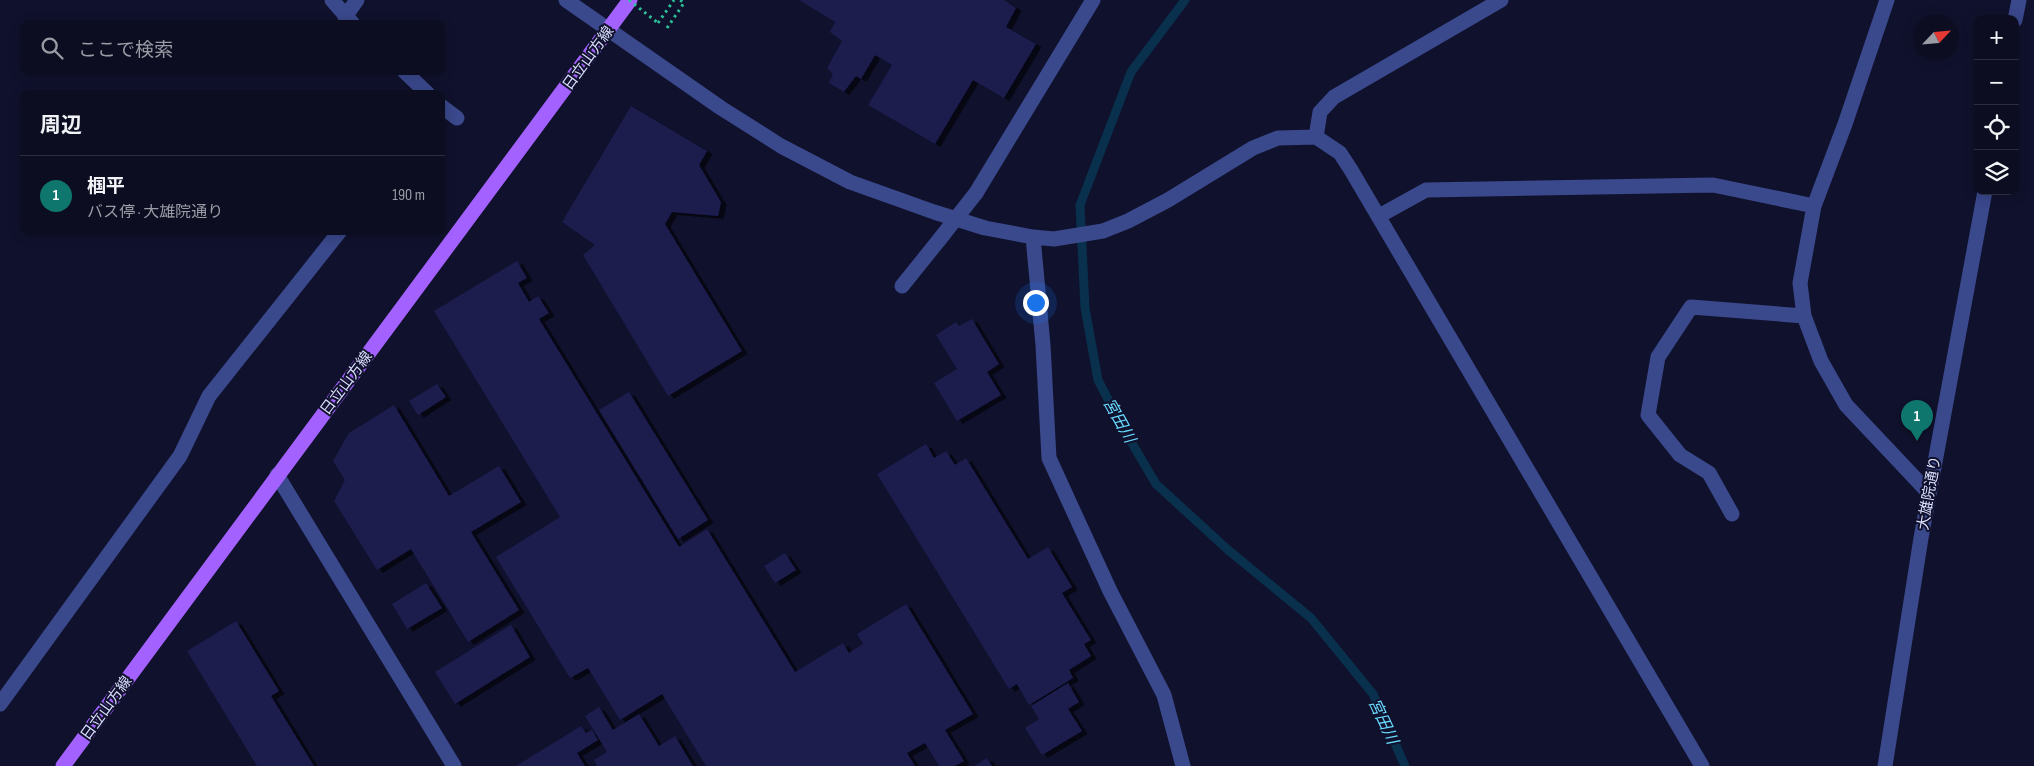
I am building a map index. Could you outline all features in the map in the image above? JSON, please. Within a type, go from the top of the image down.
[{"type":"main road","name":"日立山方線","points":[[63,766],[629,0]]},
{"type":"street","points":[[332,0],[349,20],[357,0]]},
{"type":"street","points":[[566,0],[721,108],[781,146],[850,182],[985,228],[1054,239],[1103,230],[1128,221],[1168,200],[1252,148],[1278,138],[1316,137],[1340,153],[1379,216],[1702,766]]},
{"type":"street","points":[[902,286],[976,193],[1093,0]]},
{"type":"street","points":[[1316,137],[1320,112],[1334,97],[1501,0]]},
{"type":"street","points":[[1887,0],[1845,124],[1814,206],[1800,283],[1804,316],[1822,361],[1846,405],[1929,493]]},
{"type":"street","points":[[2016,15],[2019,0]]},
{"type":"street","points":[[408,75],[424,90]]},
{"type":"street","points":[[445,109],[457,118]]},
{"type":"street","points":[[1379,216],[1426,190],[1713,184],[1814,206]]},
{"type":"street","name":"大雄院通り","points":[[1885,766],[1929,493],[1983,195]]},
{"type":"street","points":[[0,704],[180,456],[209,396],[337,235]]},
{"type":"street","points":[[1033,237],[1043,345],[1049,458],[1110,591],[1164,695],[1183,766]]},
{"type":"street","points":[[1732,514],[1709,473],[1680,455],[1648,415],[1658,357],[1690,307],[1804,316]]},
{"type":"street","points":[[277,475],[454,766]]},
{"type":"path","points":[[629,0],[658,22],[674,0]]},
{"type":"path","points":[[667,28],[684,3],[680,0]]},
{"type":"building","points":[[799,0],[1004,0],[1016,8],[1006,27],[1036,44],[1004,98],[973,80],[935,144],[868,105],[892,65],[875,55],[861,79],[856,76],[844,92],[829,83],[833,74],[827,68],[842,41],[830,32],[835,22]]},
{"type":"building","points":[[631,106],[707,151],[699,165],[721,202],[718,216],[672,212],[665,224],[742,351],[668,396],[583,255],[595,245],[562,222]]},
{"type":"building","points":[[517,261],[527,278],[518,283],[529,302],[538,296],[549,313],[539,319],[679,547],[707,529],[795,672],[843,643],[849,653],[863,644],[857,634],[906,604],[973,714],[945,730],[964,761],[955,766],[939,766],[925,743],[907,753],[915,766],[706,766],[662,694],[620,720],[588,668],[570,678],[496,557],[560,517],[434,311]]},
{"type":"building","points":[[972,319],[999,364],[987,372],[1001,395],[957,421],[934,383],[957,369],[936,335],[956,322],[959,326]]},
{"type":"building","points":[[437,384],[446,397],[418,415],[409,401]]},
{"type":"building","points":[[629,392],[708,520],[678,539],[599,410]]},
{"type":"building","points":[[394,405],[449,496],[499,466],[521,502],[471,532],[519,610],[468,642],[411,549],[377,570],[334,501],[345,480],[333,461],[349,433]]},
{"type":"building","points":[[926,444],[934,458],[946,451],[955,465],[966,458],[1028,559],[1048,547],[1072,587],[1062,593],[1091,640],[1084,644],[1091,656],[1069,670],[1073,678],[1029,705],[1017,684],[1009,689],[877,474]]},
{"type":"building","points":[[785,553],[796,570],[775,583],[764,566]]},
{"type":"building","points":[[426,583],[442,608],[407,629],[392,604]]},
{"type":"building","points":[[236,621],[279,691],[271,696],[314,766],[257,766],[187,651]]},
{"type":"building","points":[[511,625],[530,657],[455,704],[435,672]]},
{"type":"building","points":[[1068,683],[1079,702],[1068,709],[1082,731],[1042,755],[1025,728],[1039,719],[1031,706]]},
{"type":"building","points":[[599,707],[613,730],[639,714],[659,746],[675,736],[693,766],[597,766],[594,760],[607,752],[585,716]]},
{"type":"building","points":[[581,726],[586,733],[592,730],[598,740],[577,753],[585,766],[516,766]]},
{"type":"building","points":[[987,758],[992,766],[974,766]]},
{"type":"waterway","name":"宮田川","points":[[1185,0],[1131,72],[1080,205],[1085,308],[1098,380],[1123,428],[1156,484],[1227,549],[1311,618],[1373,694],[1405,766]]},
{"type":"place","name":"椢平","points":[[1917,441]]}]
